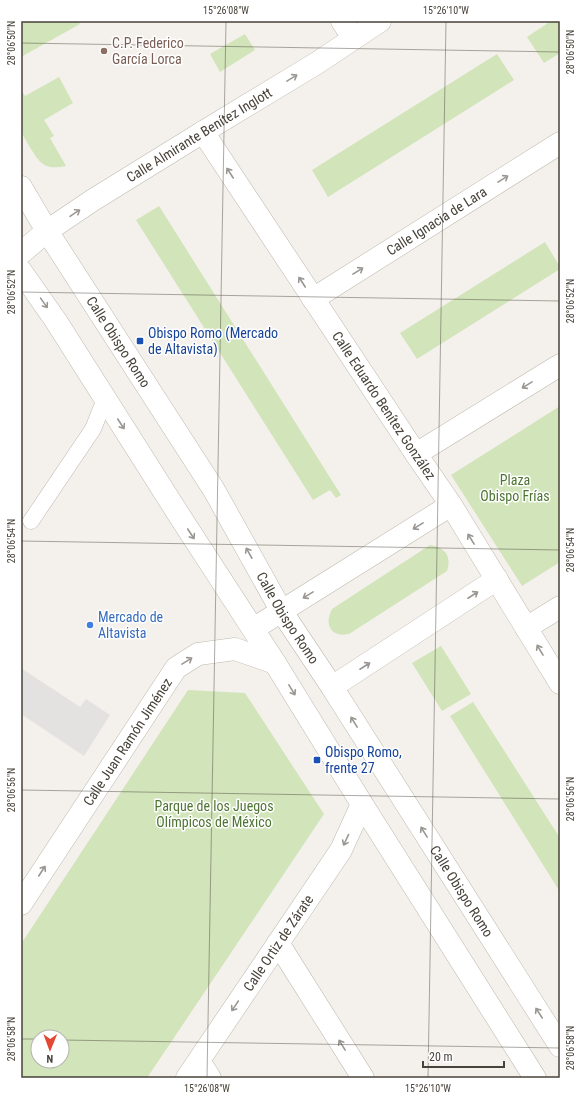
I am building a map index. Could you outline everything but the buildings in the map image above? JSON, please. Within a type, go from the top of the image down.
[{"type":"street","name":"Calle Almirante Benítez Inglott","points":[[21,253],[47,231],[93,200],[317,62],[347,30],[380,21]]},
{"type":"street","name":"Calle Eduardo Benítez González","points":[[203,132],[451,505],[560,683]]},
{"type":"street","name":"Calle Ignacia de Lara","points":[[313,299],[560,143]]},
{"type":"street","name":"Calle Obispo Romo","points":[[21,187],[47,231],[214,490],[282,612],[332,687],[560,1046]]},
{"type":"street","points":[[21,271],[56,321],[275,663],[535,1078]]},
{"type":"street","points":[[416,454],[560,365]]},
{"type":"street","points":[[253,630],[451,505]]},
{"type":"street","points":[[332,687],[497,580]]},
{"type":"street","points":[[526,628],[560,607]]},
{"type":"street","name":"Calle Juan Ramón Jiménez","points":[[21,904],[176,668],[198,654],[236,649],[275,663]]},
{"type":"street","name":"Calle Ortiz de Zárate","points":[[199,1072],[278,943],[341,850],[362,804]]},
{"type":"street","points":[[278,943],[363,1078]]},
{"type":"lane","points":[[31,521],[93,429],[105,399]]},
{"type":"green space","points":[[21,21],[78,21],[80,24],[21,57]]},
{"type":"green space","points":[[551,21],[560,21],[560,53],[544,63],[527,37]]},
{"type":"green space","points":[[245,34],[255,50],[220,72],[210,54]]},
{"type":"green space","points":[[497,54],[514,80],[328,197],[312,170]]},
{"type":"green space","points":[[59,77],[73,103],[44,120],[54,136],[50,138],[66,166],[52,167],[42,164],[22,134],[20,120],[21,90],[25,96]]},
{"type":"green space","points":[[159,206],[341,495],[336,498],[330,490],[313,500],[136,220]]},
{"type":"green space","points":[[545,242],[560,269],[417,359],[400,333]]},
{"type":"green space","name":"Plaza Obispo Frías","points":[[560,406],[560,562],[522,586],[451,475]]},
{"type":"green space","points":[[430,545],[440,548],[446,553],[449,561],[447,571],[349,634],[337,634],[330,629],[329,620],[332,609]]},
{"type":"green space","points":[[441,646],[471,694],[442,711],[412,663]]},
{"type":"green space","name":"Parque de los Juegos Olímpicos de México","points":[[188,690],[245,693],[324,814],[147,1078],[21,1078],[21,944]]},
{"type":"green space","points":[[473,702],[560,838],[560,892],[450,716]]},
{"type":"shaded area","points":[[21,668],[80,707],[86,699],[110,715],[84,756],[21,714]]},
{"type":"place","name":"C.P. Federico García Lorca","points":[[104,51]]},
{"type":"place","name":"Obispo Romo (Mercado de Altavista)","points":[[140,341]]},
{"type":"place","name":"Mercado de Altavista","points":[[90,625]]},
{"type":"place","name":"Obispo Romo, frente 27","points":[[317,760]]}]
